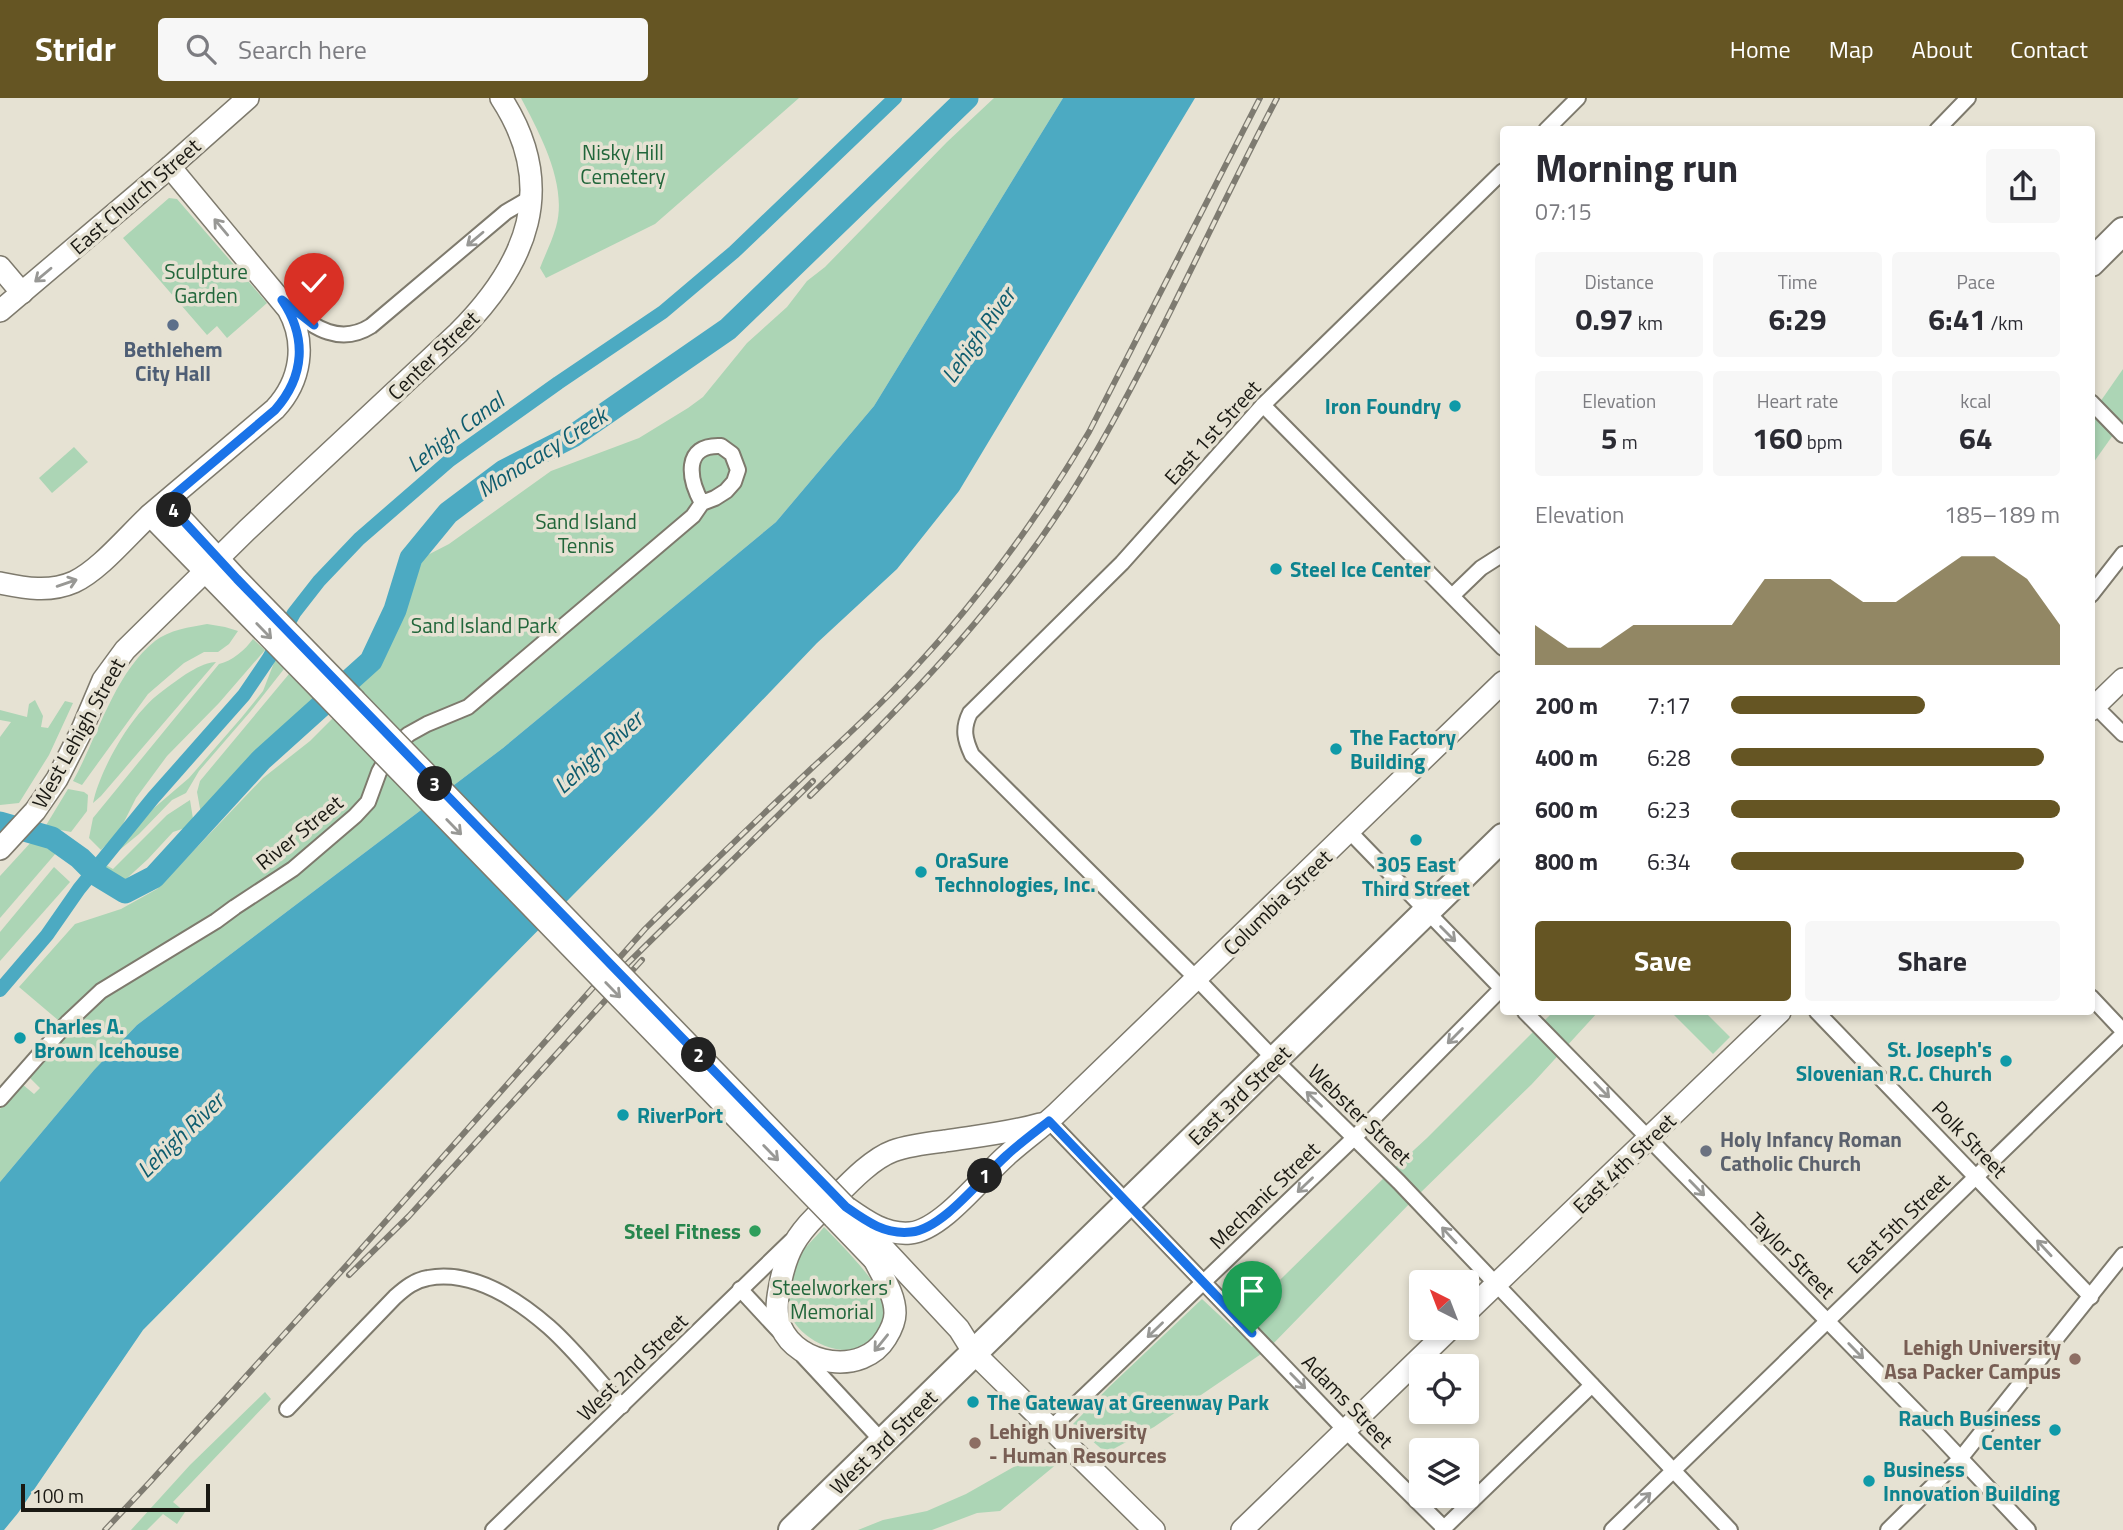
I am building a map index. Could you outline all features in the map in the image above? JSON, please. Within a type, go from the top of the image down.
[{"type":"highway","points":[[2095,259],[2123,232]]},
{"type":"highway","name":"East 3rd Street","points":[[974,1353],[1500,840]]},
{"type":"highway","name":"West 3rd Street","points":[[792,1530],[974,1353]]},
{"type":"main road","name":"East Church Street","points":[[0,311],[248,98]]},
{"type":"main road","name":"Center Street","points":[[217,570],[480,311],[498,288],[516,257],[527,225],[530,198],[528,160],[523,143],[514,120],[500,98]]},
{"type":"main road","points":[[0,583],[27,589],[44,589],[74,582],[275,410],[284,399],[298,369],[300,355],[297,327],[282,300],[170,167]]},
{"type":"main road","points":[[0,267],[22,293]]},
{"type":"main road","points":[[158,508],[840,1213],[959,1329],[974,1353],[1154,1530]]},
{"type":"main road","name":"West Lehigh Street","points":[[1,848],[36,811],[57,779],[103,680],[125,650],[217,570]]},
{"type":"main road","points":[[2095,704],[2123,679]]},
{"type":"main road","name":"Columbia Street","points":[[840,1213],[881,1229],[907,1233],[932,1226],[1006,1156],[1049,1121],[1500,685]]},
{"type":"main road","name":"East 4th Street","points":[[1479,1301],[1777,1015]]},
{"type":"main road","points":[[874,1259],[893,1300],[895,1314],[894,1323],[880,1347],[866,1357],[845,1363],[814,1356],[792,1344],[780,1326],[778,1312],[778,1295],[790,1251],[799,1233],[865,1170],[892,1151],[927,1143],[1014,1132],[1049,1121]]},
{"type":"main road","points":[[840,1213],[874,1259],[950,1340],[974,1353]]},
{"type":"main road","points":[[1242,1530],[1439,1340]]},
{"type":"street","points":[[1550,126],[1578,98]]},
{"type":"street","points":[[1941,126],[1968,98]]},
{"type":"street","name":"East 1st Street","points":[[964,730],[970,713],[1122,563],[1263,405],[1500,174]]},
{"type":"street","points":[[282,300],[302,318],[322,330],[337,335],[357,333],[371,326],[506,212],[530,198]]},
{"type":"street","points":[[1263,405],[1453,594],[1500,645]]},
{"type":"street","points":[[2095,406],[2123,435]]},
{"type":"street","name":"River Street","points":[[0,1099],[100,991],[216,921],[293,869],[368,802],[379,772],[393,747],[409,734],[468,707],[693,516],[702,503]]},
{"type":"street","points":[[2095,590],[2123,554]]},
{"type":"street","points":[[1453,594],[1480,568],[1500,556]]},
{"type":"street","points":[[2095,708],[2123,734]]},
{"type":"street","name":"Webster Street","points":[[964,730],[972,755],[1399,1182],[1730,1530]]},
{"type":"street","points":[[1350,832],[1500,986]]},
{"type":"street","name":"Mechanic Street","points":[[1051,1429],[1354,1138],[1500,992]]},
{"type":"street","points":[[2095,1002],[2123,1032]]},
{"type":"street","name":"Taylor Street","points":[[1528,1015],[2028,1530]]},
{"type":"street","name":"Polk Street","points":[[1820,1015],[2091,1297]]},
{"type":"street","name":"East 5th Street","points":[[1612,1530],[2123,1032]]},
{"type":"street","name":"Adams Street","points":[[1049,1121],[1443,1529]]},
{"type":"street","name":"West 2nd Street","points":[[494,1530],[799,1233]]},
{"type":"street","points":[[1888,1530],[1961,1459],[2123,1255]]},
{"type":"street","points":[[287,1409],[396,1297],[410,1285],[426,1278],[440,1277],[484,1284],[511,1298],[549,1327],[622,1406]]},
{"type":"street","points":[[740,1289],[883,1442]]},
{"type":"street","points":[[1443,1529],[1592,1385]]},
{"type":"green space","name":"Nisky Hill Cemetery","points":[[521,98],[799,98],[655,224],[546,278],[540,268],[556,227],[558,194],[550,160]]},
{"type":"green space","name":"Sand Island Park","points":[[994,98],[1063,98],[874,406],[776,522],[503,748],[137,1025],[94,1070],[0,1182],[0,1109],[22,1084],[34,1094],[40,1088],[29,1077],[67,1033],[58,1020],[19,987],[75,924],[121,909],[157,889],[263,778],[310,741],[347,704],[377,656],[414,562],[449,544],[551,471],[639,438],[703,397],[747,343],[787,307],[807,281],[825,267],[947,142]]},
{"type":"green space","name":"Sculpture Garden","points":[[169,198],[177,199],[267,303],[227,338],[217,326],[207,335],[123,238]]},
{"type":"green space","points":[[2123,369],[2123,421],[2095,460],[2095,409]]},
{"type":"green space","points":[[74,447],[88,462],[52,493],[39,478]]},
{"type":"green space","points":[[207,624],[238,631],[229,644],[218,652],[204,652],[184,663],[148,694],[82,785],[73,781],[128,670],[155,641],[167,634]]},
{"type":"green space","points":[[253,639],[265,650],[219,703],[167,756],[136,798],[120,830],[101,850],[89,838],[93,818],[219,664],[238,654]]},
{"type":"green space","points":[[275,660],[284,669],[199,771],[186,793],[172,800],[139,834],[111,857],[154,808],[189,778],[242,717],[263,691]]},
{"type":"green space","points":[[216,662],[93,803],[113,753],[144,708],[186,674]]},
{"type":"green space","points":[[289,674],[316,702],[280,738],[251,758],[229,788],[201,814],[197,792],[200,781]]},
{"type":"green space","points":[[35,700],[43,716],[41,727],[48,728],[65,701],[73,703],[49,755],[19,803],[0,805],[0,737],[11,722],[0,720],[0,710],[27,717],[29,704]]},
{"type":"green space","points":[[68,789],[88,795],[87,811],[71,832],[45,827]]},
{"type":"green space","points":[[190,800],[194,825],[173,832],[124,881],[109,878],[100,867],[104,864],[113,869],[167,815]]},
{"type":"green space","points":[[33,840],[56,853],[0,918],[0,876]]},
{"type":"green space","points":[[54,867],[70,882],[0,961],[0,932]]},
{"type":"green space","points":[[1550,1015],[1595,1015],[1532,1084],[1415,1198],[1267,1350],[1154,1427],[1106,1453],[1073,1424],[1202,1299],[1232,1327]]},
{"type":"green space","points":[[1674,1015],[1708,1015],[1730,1037],[1713,1054]]},
{"type":"green space","name":"Steelworkers' Memorial","points":[[824,1227],[865,1272],[883,1302],[884,1314],[879,1329],[868,1342],[855,1349],[840,1350],[810,1338],[790,1315],[786,1301],[792,1264]]},
{"type":"green space","points":[[265,1392],[271,1399],[173,1502],[185,1512],[177,1524],[163,1514],[147,1530],[131,1530],[190,1465]]},
{"type":"green space","points":[[1045,1449],[1058,1463],[1000,1511],[977,1513],[932,1530],[858,1530],[883,1520],[927,1511],[966,1494]]},
{"type":"water","name":"Lehigh River","points":[[1063,98],[1195,98],[959,491],[897,569],[817,643],[655,812],[143,1330],[18,1513],[4,1530],[0,1530],[0,1182],[94,1070],[137,1025],[503,748],[776,522],[874,406]]},
{"type":"waterway","name":"Lehigh Canal","points":[[0,990],[47,935],[79,889],[153,798],[244,695],[294,613],[319,581],[359,539],[450,460],[663,312],[734,252],[895,98]]},
{"type":"waterway","name":"Monocacy Creek","points":[[0,823],[52,838],[80,858],[97,875],[125,892],[154,877],[261,760],[371,661],[395,610],[411,558],[448,513],[504,471],[573,436],[728,329],[967,98]]},
{"type":"railway","points":[[105,1530],[346,1266],[645,929],[874,710],[959,618],[1027,528],[1089,432],[1260,98]]},
{"type":"railway","points":[[810,796],[885,722],[957,644],[1024,562],[1054,519],[1083,474],[1159,335],[1277,98]]},
{"type":"railway","points":[[626,965],[813,781]]},
{"type":"railway","points":[[349,1275],[409,1216],[642,960]]},
{"type":"place","name":"Bethlehem City Hall","points":[[173,325]]},
{"type":"place","name":"Iron Foundry","points":[[1455,406]]},
{"type":"place","name":"Steel Ice Center","points":[[1276,569]]},
{"type":"place","name":"The Factory Building","points":[[1336,749]]},
{"type":"place","name":"305 East Third Street","points":[[1416,840]]},
{"type":"place","name":"OraSure Technologies, Inc.","points":[[921,872]]},
{"type":"place","name":"Charles A. Brown Icehouse","points":[[20,1038]]},
{"type":"place","name":"St. Joseph's Slovenian R.C. Church","points":[[2006,1061]]},
{"type":"place","name":"RiverPort","points":[[623,1115]]},
{"type":"place","name":"Holy Infancy Roman Catholic Church","points":[[1706,1151]]},
{"type":"place","name":"Steel Fitness","points":[[755,1231]]},
{"type":"place","name":"Lehigh University Asa Packer Campus","points":[[2075,1359]]},
{"type":"place","name":"The Gateway at Greenway Park","points":[[973,1402]]},
{"type":"place","name":"Rauch Business Center","points":[[2055,1430]]},
{"type":"place","name":"Lehigh University - Human Resources","points":[[975,1443]]},
{"type":"place","name":"Business Innovation Building","points":[[1869,1481]]},
{"type":"route","points":[[314,325],[282,300],[297,327],[300,355],[298,369],[284,399],[275,410],[166,502],[237,579],[846,1207],[881,1229],[907,1233],[932,1226],[1006,1156],[1049,1121],[1252,1333]]},
{"type":"park label","name":"Sand Island Tennis","points":[[586,533]]}]
